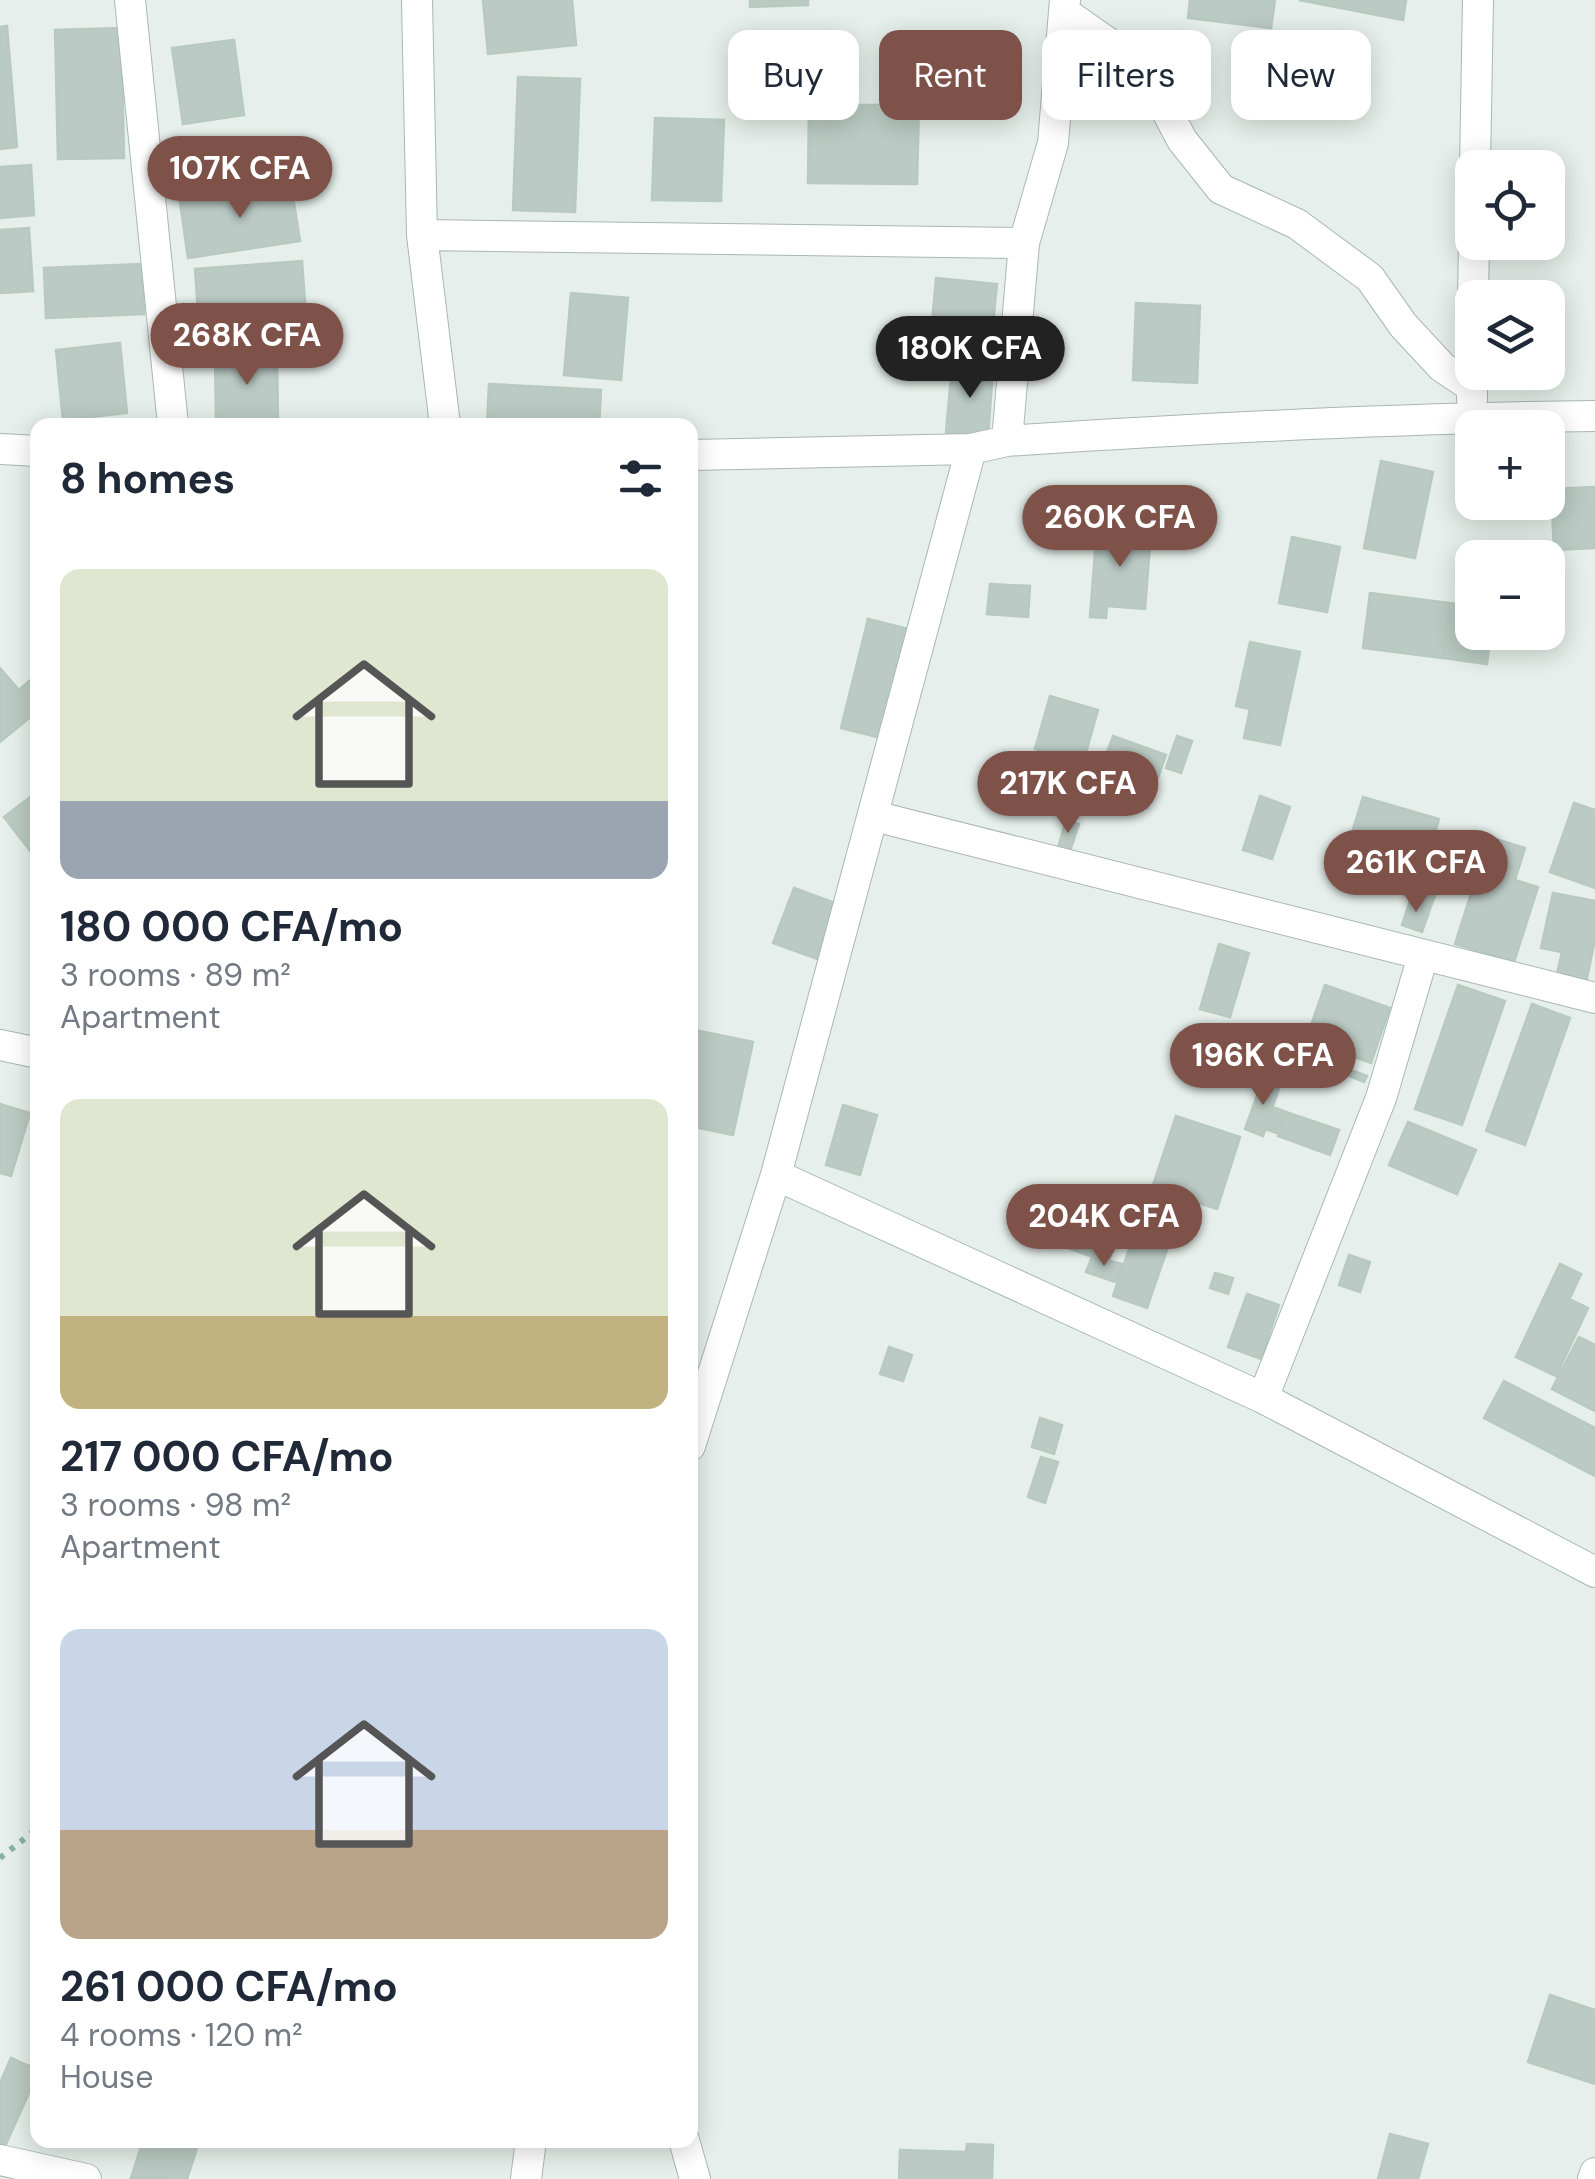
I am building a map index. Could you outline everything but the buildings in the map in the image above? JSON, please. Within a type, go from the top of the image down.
[{"type":"street","points":[[130,0],[172,418]]},
{"type":"street","points":[[417,0],[422,235],[445,418]]},
{"type":"street","points":[[1475,150],[1478,0]]},
{"type":"street","points":[[1007,441],[1024,243],[1054,143],[1064,6]]},
{"type":"street","points":[[1064,6],[1144,68],[1182,140],[1220,188],[1297,224],[1370,278],[1402,325],[1472,402]]},
{"type":"street","points":[[422,235],[1024,243]]},
{"type":"street","points":[[1472,390],[1472,402]]},
{"type":"street","points":[[698,455],[972,448],[1007,441],[1472,402],[1595,416]]},
{"type":"street","points":[[698,1421],[776,1175],[972,448]]},
{"type":"street","points":[[0,449],[30,451]]},
{"type":"street","points":[[874,816],[1595,998]]},
{"type":"street","points":[[1263,1398],[1381,1098],[1422,956]]},
{"type":"street","points":[[0,1045],[30,1052]]},
{"type":"street","points":[[776,1175],[1263,1398],[1595,1572]]},
{"type":"street","points":[[526,2179],[530,2148]]},
{"type":"street","points":[[686,2148],[694,2179]]},
{"type":"street","points":[[0,2160],[86,2179]]},
{"type":"path","points":[[0,1858],[30,1834]]}]
